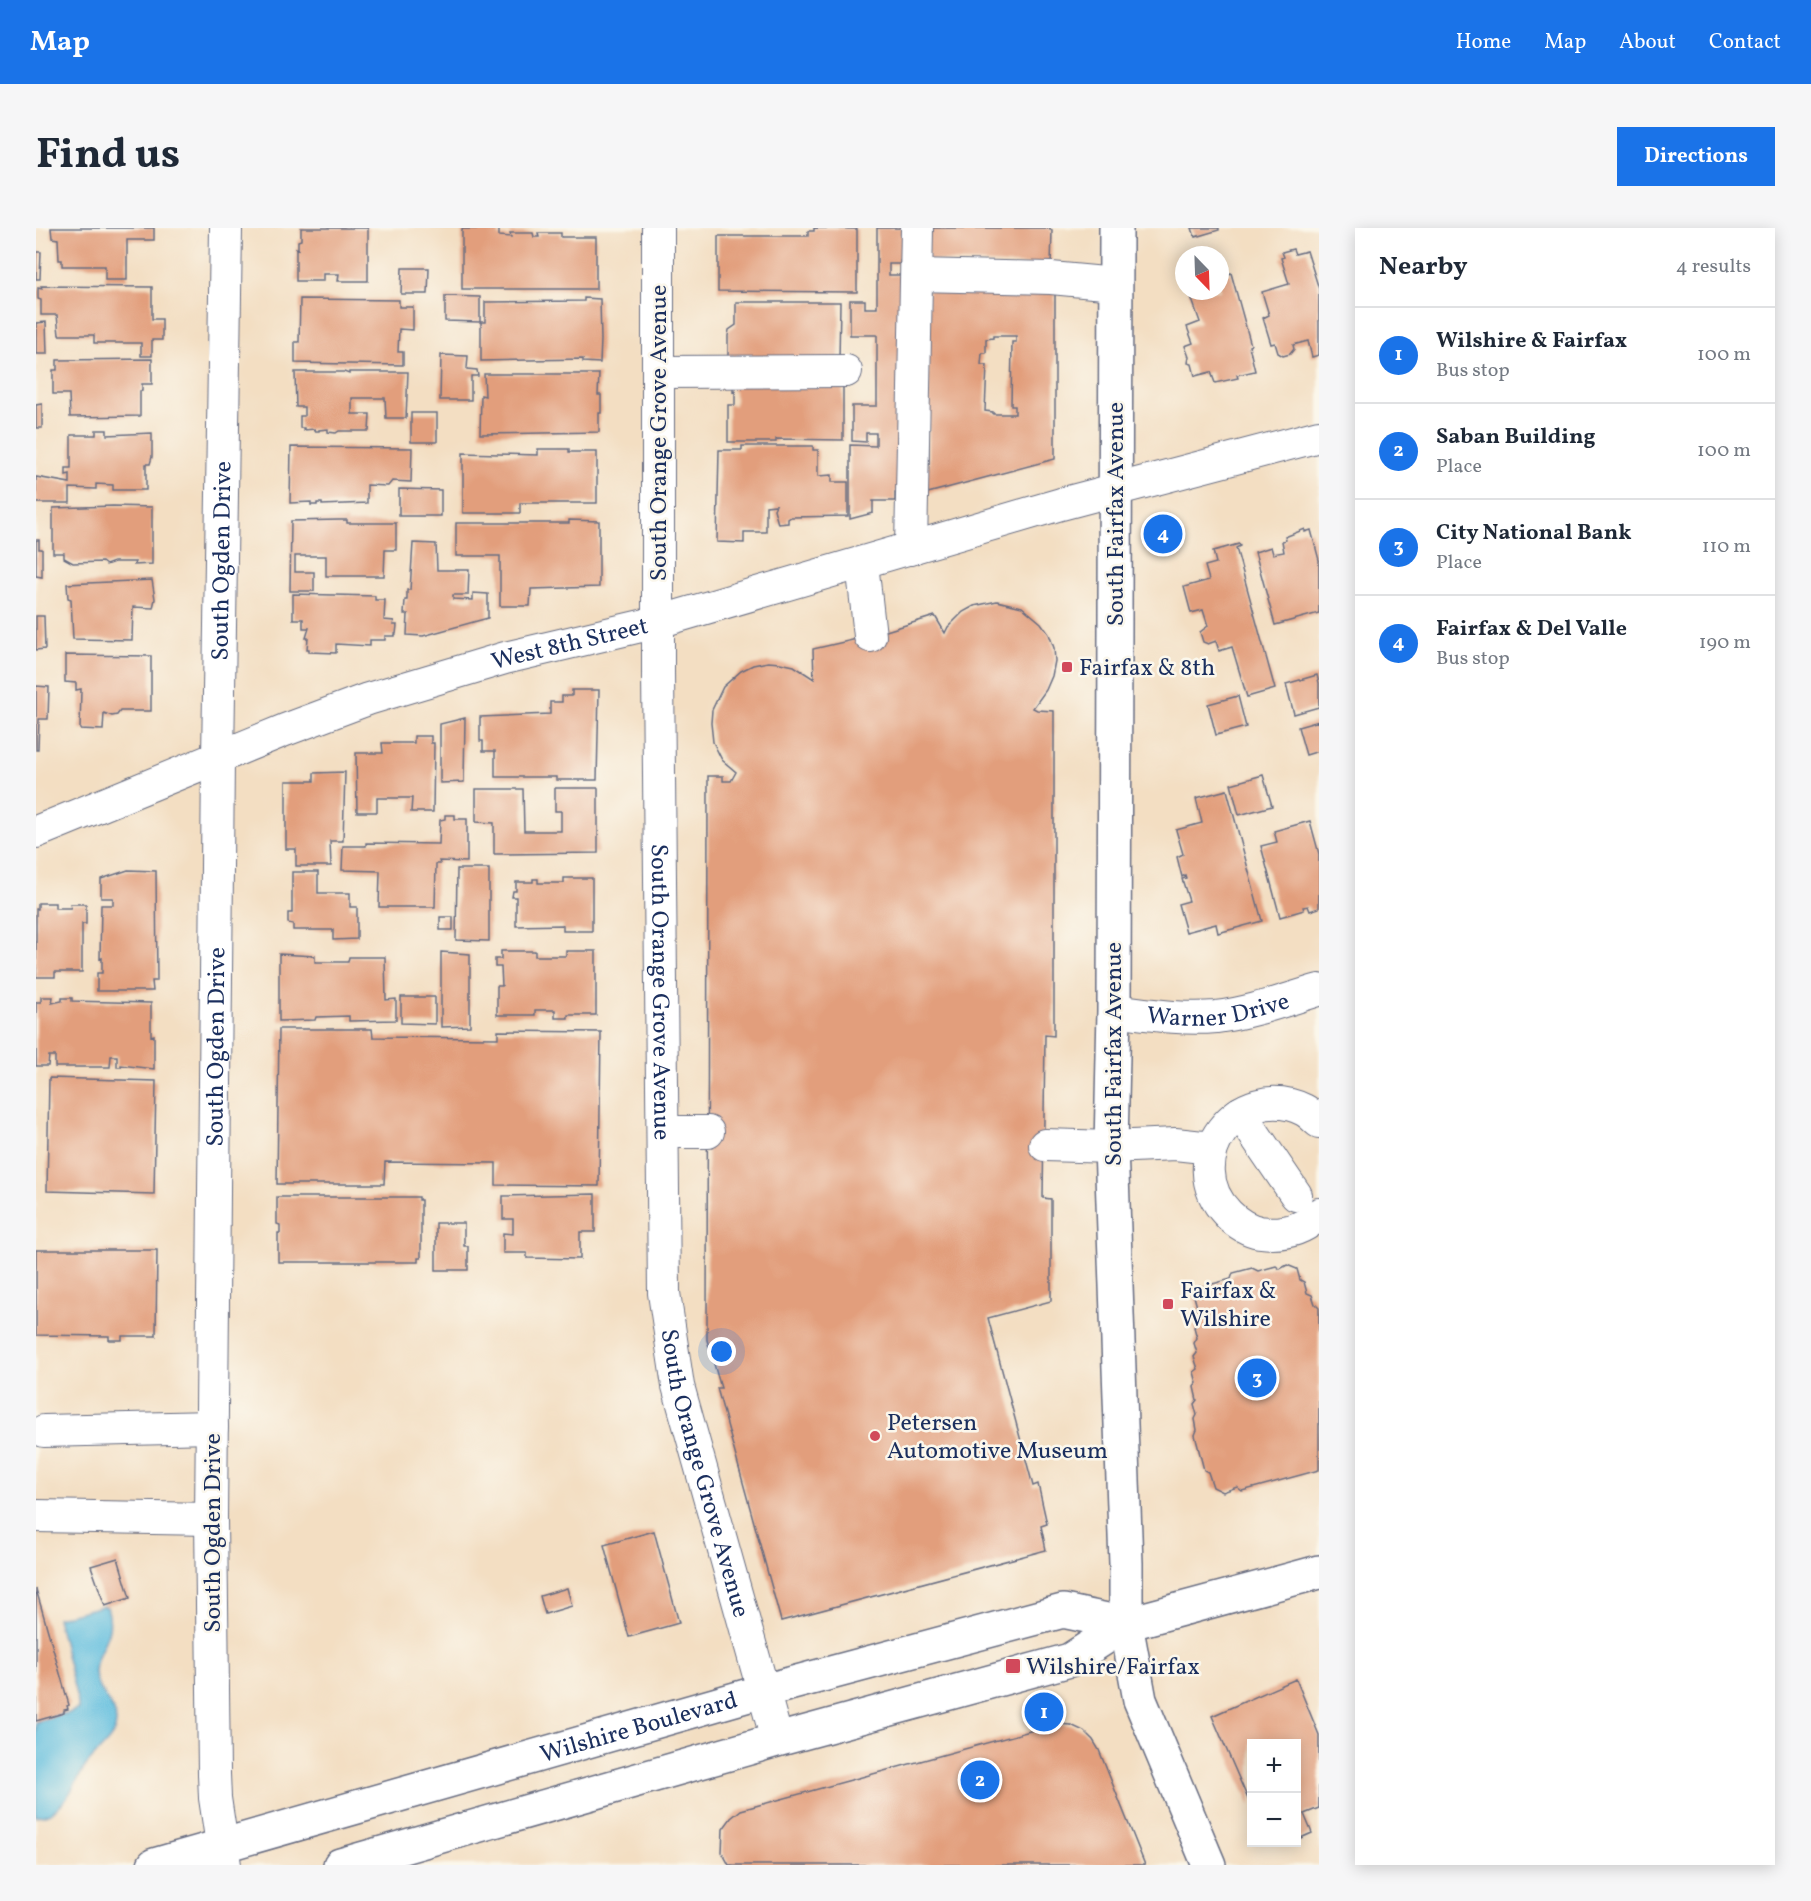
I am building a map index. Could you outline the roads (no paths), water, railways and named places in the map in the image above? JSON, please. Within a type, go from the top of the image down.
[{"type":"main road","name":"South Fairfax Avenue","points":[[1116,228],[1114,1010],[1111,1148],[1126,1563],[1126,1624],[1140,1700],[1209,1865]]},
{"type":"main road","name":"Wilshire Boulevard","points":[[340,1865],[777,1740],[1070,1660],[1126,1624],[1319,1572]]},
{"type":"main road","name":"Wilshire Boulevard","points":[[154,1865],[223,1856],[763,1691],[1063,1611],[1126,1624]]},
{"type":"street","name":"South Ogden Drive","points":[[223,1856],[214,1774],[211,1519],[218,758],[226,228]]},
{"type":"street","name":"South Orange Grove Avenue","points":[[658,228],[658,622],[664,1293],[678,1386],[777,1740]]},
{"type":"street","points":[[911,549],[917,228]]},
{"type":"street","points":[[917,275],[1051,278],[1115,284]]},
{"type":"street","points":[[658,372],[846,371]]},
{"type":"street","name":"West 8th Street","points":[[36,832],[285,730],[368,699],[505,658],[658,622],[1061,504],[1319,436]]},
{"type":"street","points":[[862,563],[870,636]]},
{"type":"street","name":"Warner Drive","points":[[1114,1010],[1177,1017],[1214,1017],[1230,1015],[1319,990]]},
{"type":"street","points":[[1240,1113],[1308,1204],[1312,1221],[1294,1231],[1274,1234],[1253,1230],[1235,1221],[1220,1206],[1211,1188],[1209,1168],[1212,1148],[1222,1128],[1240,1113],[1261,1104],[1284,1103],[1305,1111],[1319,1122]]},
{"type":"street","points":[[663,1132],[708,1132]]},
{"type":"street","points":[[1045,1145],[1111,1148],[1175,1144],[1212,1148]]},
{"type":"street","points":[[44,1431],[212,1427]]},
{"type":"street","points":[[36,1516],[211,1519]]},
{"type":"water","points":[[102,1606],[107,1607],[109,1626],[108,1634],[98,1656],[95,1673],[96,1680],[113,1710],[115,1730],[85,1767],[62,1804],[50,1813],[36,1817],[36,1722],[64,1713],[65,1715],[78,1709],[57,1618]]},
{"type":"place","name":"Fairfax & Del Valle","points":[[1163,534]]},
{"type":"place","name":"Fairfax & 8th","points":[[1067,667]]},
{"type":"place","name":"Fairfax & Wilshire","points":[[1168,1304]]},
{"type":"place","name":"City National Bank","points":[[1257,1378]]},
{"type":"place","name":"Petersen Automotive Museum","points":[[875,1436]]},
{"type":"place","name":"Wilshire/Fairfax","points":[[1013,1666]]},
{"type":"place","name":"Wilshire & Fairfax","points":[[1044,1712]]},
{"type":"place","name":"Saban Building","points":[[980,1780]]}]
